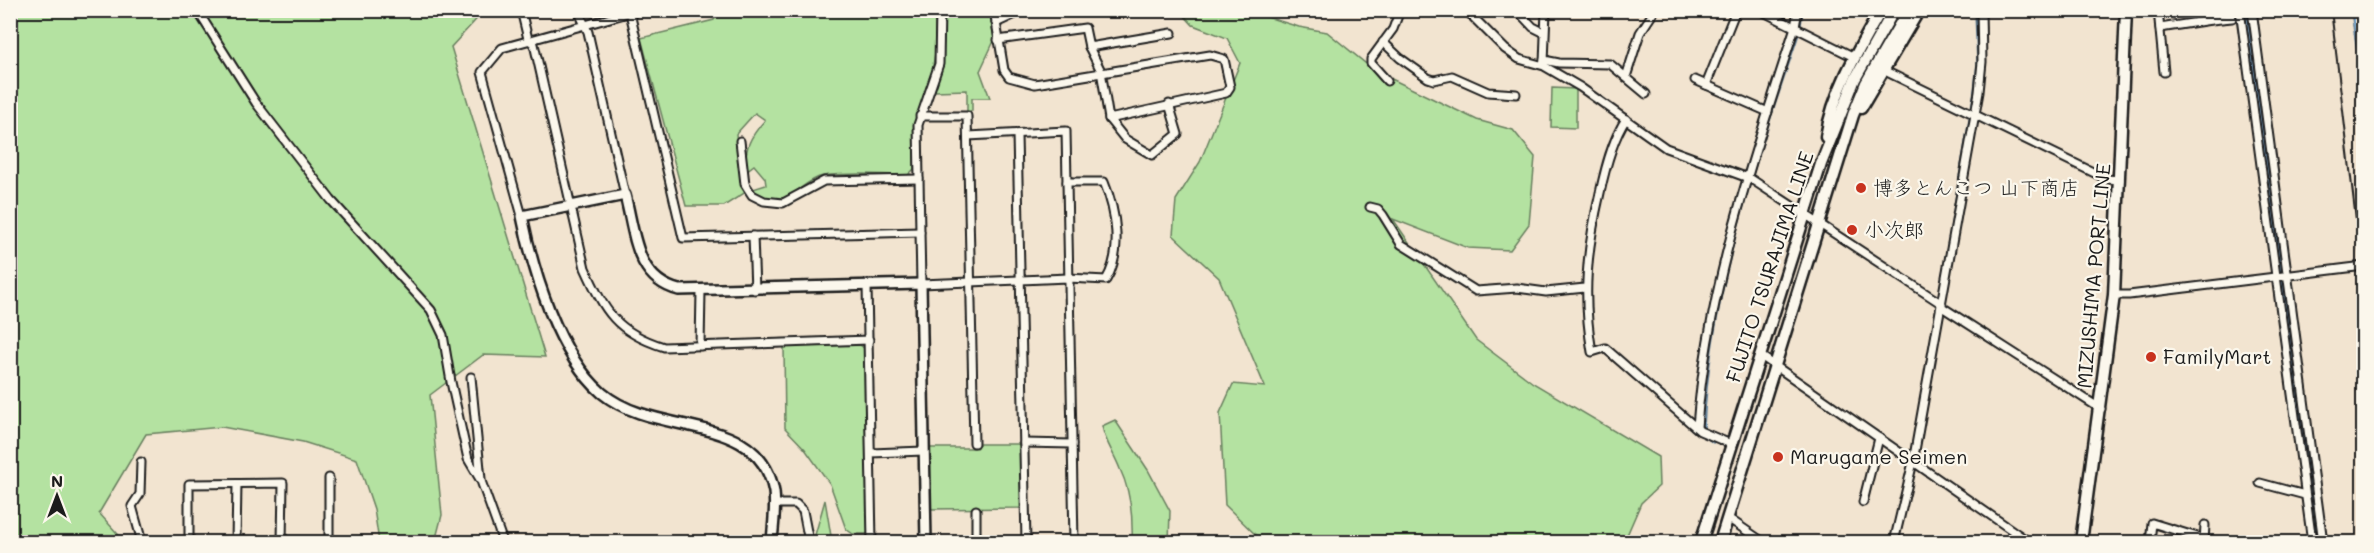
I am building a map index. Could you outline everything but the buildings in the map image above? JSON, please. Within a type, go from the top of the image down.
[{"type":"main road","points":[[1821,164],[1829,121],[1854,57],[1881,10]]},
{"type":"main road","name":"FUJITO TSURAJIMA LINE","points":[[1701,543],[1821,164],[1855,79],[1894,10]]},
{"type":"main road","name":"FUJITO TSURAJIMA LINE","points":[[1720,543],[1846,136],[1866,83],[1908,10]]},
{"type":"main road","points":[[1846,136],[1919,10]]},
{"type":"main road","name":"MIZUSHIMA PORT LINE","points":[[2081,543],[2101,409],[2114,295],[2126,10]]},
{"type":"street","points":[[190,10],[204,20]]},
{"type":"street","points":[[197,10],[269,121],[332,200],[431,310],[443,335],[450,382],[468,459],[481,482],[503,543]]},
{"type":"street","points":[[521,10],[528,39],[534,44],[585,268],[601,302],[616,324],[641,340],[664,347],[869,340]]},
{"type":"street","points":[[578,10],[583,26],[588,32],[642,263],[666,286],[701,291],[1068,278],[1106,280],[1115,266],[1113,204],[1104,182],[1067,182]]},
{"type":"street","points":[[639,10],[502,48],[482,72],[522,216],[532,261],[550,308],[582,372],[603,393],[640,414],[665,423],[720,433],[739,441],[762,462],[770,477],[775,504],[772,543]]},
{"type":"street","points":[[926,543],[918,125],[939,64],[940,10]]},
{"type":"street","points":[[994,10],[1004,70],[1009,77],[1017,80],[1042,84],[1101,71],[1210,55],[1224,59],[1230,87],[1226,93],[1109,119]]},
{"type":"street","points":[[996,23],[1024,10]]},
{"type":"street","points":[[1387,81],[1371,63],[1373,54],[1398,21],[1400,10]]},
{"type":"street","points":[[1466,10],[1505,50],[1519,58],[1544,63],[1603,62],[1617,67],[1646,94]]},
{"type":"street","points":[[1517,10],[1533,27],[1543,32]]},
{"type":"street","points":[[1544,63],[1543,32],[1546,10]]},
{"type":"street","points":[[1626,77],[1640,33],[1653,13],[1644,10]]},
{"type":"street","points":[[1706,85],[1736,10]]},
{"type":"street","points":[[1760,10],[1854,57]]},
{"type":"street","points":[[1701,430],[1705,350],[1748,177],[1796,27],[1798,10]]},
{"type":"street","points":[[1894,543],[1912,461],[1941,304],[1982,62],[1981,10]]},
{"type":"street","points":[[2158,10],[2164,72]]},
{"type":"street","points":[[2210,10],[2211,21]]},
{"type":"street","points":[[2240,10],[2323,543]]},
{"type":"street","points":[[2252,10],[2312,543]]},
{"type":"street","points":[[630,13],[683,238],[920,232]]},
{"type":"street","points":[[2160,28],[2232,18]]},
{"type":"street","points":[[998,40],[1085,28],[1089,46],[1101,71],[1109,119],[1125,139],[1152,155],[1178,134],[1169,104]]},
{"type":"street","points":[[1089,46],[1172,33]]},
{"type":"street","points":[[1383,42],[1400,58],[1428,78],[1434,80],[1452,76],[1488,92],[1516,94]]},
{"type":"street","points":[[1544,63],[1666,148],[1748,177],[2101,409]]},
{"type":"street","points":[[1883,70],[2107,179],[2120,180]]},
{"type":"street","points":[[1695,80],[1768,112]]},
{"type":"street","points":[[920,116],[967,116],[974,443]]},
{"type":"street","points":[[1626,119],[1605,170],[1587,250],[1586,288],[1592,352],[1605,348],[1701,430],[1732,445]]},
{"type":"street","points":[[968,136],[1017,135],[1028,131],[1066,131],[1074,543]]},
{"type":"street","points":[[1017,135],[1026,543]]},
{"type":"street","points":[[740,141],[745,184],[752,195],[764,201],[783,203],[824,181],[919,179]]},
{"type":"street","points":[[522,216],[625,195]]},
{"type":"street","points":[[1370,207],[1378,209],[1401,244],[1476,291],[1517,288],[1546,292],[1586,288]]},
{"type":"street","points":[[753,236],[755,290]]},
{"type":"street","points":[[2114,295],[2364,266]]},
{"type":"street","points":[[867,286],[872,543]]},
{"type":"street","points":[[700,346],[701,291]]},
{"type":"street","points":[[1761,356],[2029,543]]},
{"type":"street","points":[[471,377],[481,482]]},
{"type":"street","points":[[1863,502],[1879,438]]},
{"type":"street","points":[[1024,443],[1072,444]]},
{"type":"street","points":[[871,453],[924,451]]},
{"type":"street","points":[[141,462],[140,494],[132,506],[142,543]]},
{"type":"street","points":[[329,478],[329,543]]},
{"type":"street","points":[[189,543],[189,484],[283,483],[282,543]]},
{"type":"street","points":[[2260,483],[2305,495]]},
{"type":"street","points":[[236,543],[237,484]]},
{"type":"street","points":[[775,504],[796,504],[803,511],[809,543]]},
{"type":"street","points":[[976,510],[976,543]]},
{"type":"street","points":[[1728,518],[1763,543]]},
{"type":"street","points":[[2150,543],[2152,523],[2204,541],[2205,525]]},
{"type":"green space","points":[[946,10],[990,11],[994,41],[980,71],[990,98],[972,98],[972,111],[967,111],[967,90],[935,91],[943,55],[944,15]]},
{"type":"green space","points":[[10,11],[484,11],[451,47],[545,357],[483,355],[430,395],[442,515],[435,542],[379,542],[374,509],[357,459],[303,442],[222,427],[146,434],[99,513],[125,542],[11,542]]},
{"type":"green space","points":[[717,11],[935,11],[935,53],[932,72],[914,125],[914,169],[908,175],[823,176],[782,199],[774,200],[764,197],[753,189],[766,185],[765,178],[754,165],[746,171],[749,143],[765,120],[755,113],[736,134],[741,181],[746,192],[724,206],[686,206],[641,38],[714,20]]},
{"type":"green space","points":[[1180,11],[1248,11],[1299,27],[1327,32],[1375,71],[1477,120],[1513,130],[1535,157],[1529,224],[1510,250],[1468,248],[1393,219],[1476,340],[1533,383],[1658,457],[1659,486],[1641,503],[1624,542],[1263,542],[1225,505],[1220,413],[1233,384],[1265,387],[1219,278],[1173,235],[1176,200],[1200,162],[1240,63],[1227,38],[1193,25]]},
{"type":"green space","points":[[1552,88],[1576,89],[1576,128],[1551,127]]},
{"type":"green space","points":[[860,345],[865,349],[868,534],[853,534],[846,529],[830,484],[805,449],[785,428],[784,346]]},
{"type":"green space","points":[[1115,420],[1148,470],[1170,511],[1169,542],[1132,542],[1132,514],[1127,487],[1102,426]]},
{"type":"green space","points":[[977,444],[1018,444],[1021,447],[1021,508],[929,509],[929,448],[977,448]]},
{"type":"green space","points":[[825,500],[832,542],[813,542]]},
{"type":"water","points":[[1800,11],[1803,11],[1800,31],[1752,177],[1715,327],[1704,428],[1705,434],[1715,441],[1713,443],[1701,434],[1714,326],[1737,219]]},
{"type":"water","points":[[1975,11],[1979,11],[1981,62],[1913,461],[1893,542],[1890,542],[1910,460],[1974,91],[1977,63]]},
{"type":"water","points":[[2244,11],[2247,11],[2318,542],[2315,542]]},
{"type":"water","points":[[2351,11],[2359,11],[2363,43],[2363,92]]},
{"type":"railway","points":[[2331,10],[2364,287]]},
{"type":"place","name":"博多とんこつ 山下商店","points":[[1861,188]]},
{"type":"place","name":"小次郎","points":[[1852,230]]},
{"type":"place","name":"FamilyMart","points":[[2151,357]]},
{"type":"place","name":"Marugame Seimen","points":[[1778,457]]}]
